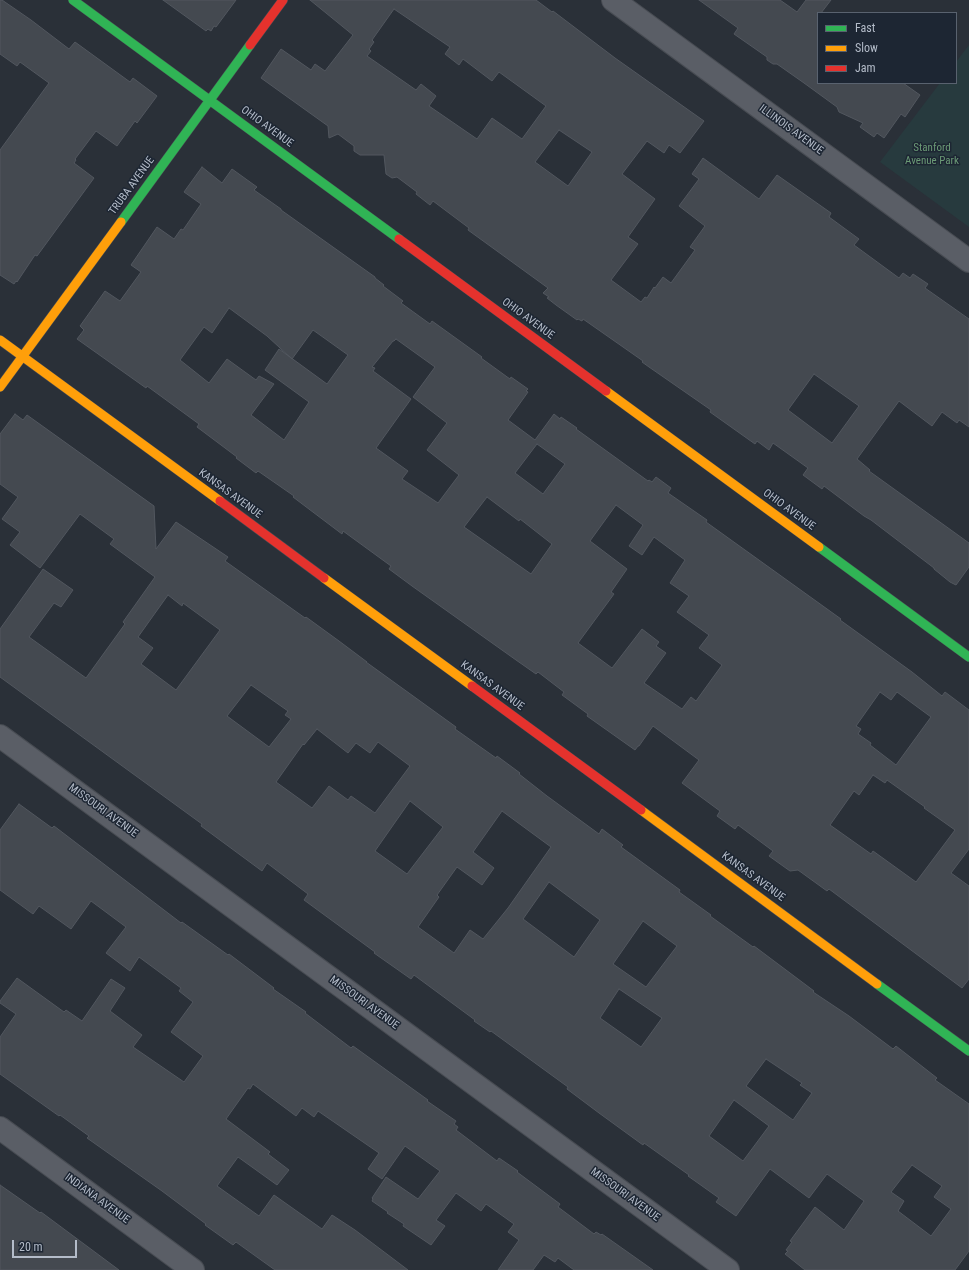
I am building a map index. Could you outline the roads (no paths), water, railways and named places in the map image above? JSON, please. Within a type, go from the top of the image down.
[{"type":"street","name":"OHIO AVENUE","points":[[73,0],[969,657]]},
{"type":"street","name":"TRUBA AVENUE","points":[[0,386],[283,0]]},
{"type":"street","name":"ILLINOIS AVENUE","points":[[613,0],[969,261]]},
{"type":"street","name":"KANSAS AVENUE","points":[[0,340],[969,1051]]},
{"type":"street","name":"MISSOURI AVENUE","points":[[0,736],[728,1270]]},
{"type":"street","name":"INDIANA AVENUE","points":[[0,1128],[193,1270]]},
{"type":"park label","name":"Stanford Avenue Park","points":[[932,154]]}]
